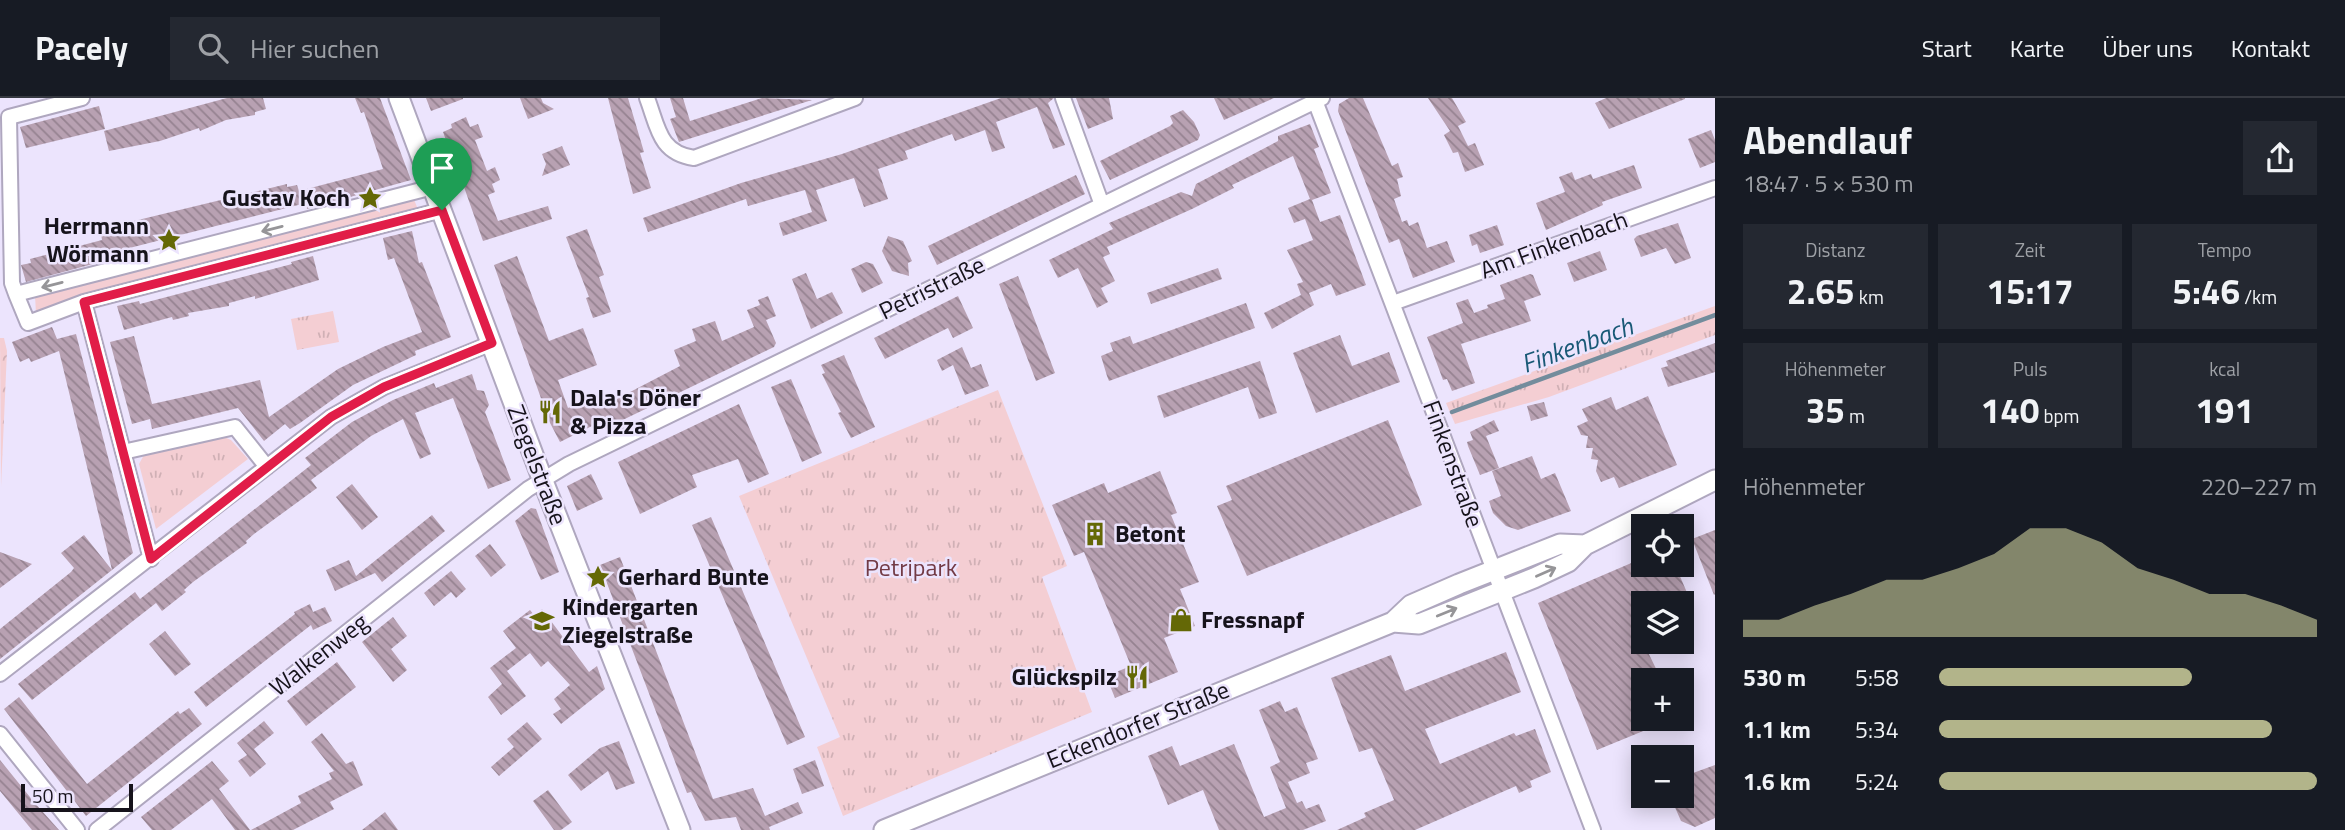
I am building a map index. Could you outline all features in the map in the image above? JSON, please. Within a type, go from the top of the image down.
[{"type":"street","points":[[82,98],[9,117],[12,284],[28,323],[84,302],[442,210]]},
{"type":"street","name":"Ziegelstraße","points":[[399,98],[543,481],[680,830]]},
{"type":"street","points":[[647,98],[663,141],[671,152],[694,158],[855,98]]},
{"type":"street","points":[[1063,98],[1102,205]]},
{"type":"street","name":"Petristraße","points":[[543,481],[569,464],[1317,99]]},
{"type":"street","name":"Finkenstraße","points":[[1317,99],[1500,591],[1593,830]]},
{"type":"street","points":[[16,294],[433,187]]},
{"type":"street","name":"Am Finkenbach","points":[[1393,303],[1715,188]]},
{"type":"street","points":[[84,302],[151,559]]},
{"type":"street","points":[[0,674],[331,417],[384,387],[492,343]]},
{"type":"street","points":[[123,452],[235,427],[267,467]]},
{"type":"street","name":"Eckendorfer Straße","points":[[1393,622],[1419,624],[1568,562],[1585,545],[1715,480]]},
{"type":"street","name":"Walkenweg","points":[[97,830],[528,489],[543,481]]},
{"type":"street","name":"Eckendorfer Straße","points":[[884,830],[1393,622],[1411,605],[1493,571],[1560,544],[1585,545]]},
{"type":"street","points":[[0,734],[77,830]]},
{"type":"green space","points":[[413,197],[419,212],[36,313],[35,296]]},
{"type":"green space","points":[[1715,306],[1715,335],[1549,397],[1455,424],[1446,403]]},
{"type":"green space","points":[[333,311],[339,342],[297,350],[291,319]]},
{"type":"green space","points":[[0,338],[4,338],[7,351],[1,487]]},
{"type":"green space","name":"Petripark","points":[[998,390],[1067,566],[1042,577],[1092,712],[843,816],[817,747],[840,737],[739,496]]},
{"type":"green space","points":[[222,436],[231,440],[248,459],[156,529],[139,464],[145,453]]},
{"type":"building","points":[[227,98],[263,98],[266,109],[255,112],[255,115],[226,120],[200,131],[199,128],[160,141],[109,151],[104,131]]},
{"type":"building","points":[[355,98],[380,98],[411,180],[307,209],[306,203],[102,255],[104,261],[26,282],[21,265],[31,263],[30,259],[102,240],[101,233],[110,230],[109,227],[287,184],[287,187],[297,185],[299,191],[383,169],[364,112],[361,113]]},
{"type":"building","points":[[426,98],[463,98],[463,99],[431,111]]},
{"type":"building","points":[[520,98],[541,98],[543,103],[554,109],[528,119]]},
{"type":"building","points":[[608,98],[628,98],[644,152],[640,153],[651,188],[633,194]]},
{"type":"building","points":[[670,98],[683,98],[690,121],[762,98],[812,100],[679,142],[670,119],[676,117]]},
{"type":"building","points":[[1001,98],[1054,98],[1048,103],[1065,145],[1053,149],[1037,107],[996,122],[1005,148],[992,152],[985,130],[955,141],[952,134],[905,151],[908,159],[878,169],[888,199],[864,207],[854,178],[816,190],[827,221],[783,236],[779,223],[812,212],[805,190],[748,206],[746,199],[648,232],[643,218],[741,183],[842,154]]},
{"type":"building","points":[[1076,98],[1109,98],[1113,119],[1088,129]]},
{"type":"building","points":[[1214,98],[1274,98],[1224,120]]},
{"type":"building","points":[[1349,98],[1363,98],[1392,166],[1398,163],[1403,177],[1397,179],[1401,196],[1394,199],[1402,222],[1407,220],[1409,226],[1418,222],[1427,248],[1447,241],[1455,262],[1413,278],[1399,239],[1389,243],[1338,111],[1339,104]]},
{"type":"building","points":[[1428,98],[1452,98],[1466,122],[1458,126],[1468,146],[1475,143],[1484,165],[1465,172],[1458,152],[1453,153],[1444,135],[1450,131]]},
{"type":"building","points":[[1606,98],[1685,99],[1609,129],[1595,103]]},
{"type":"building","points":[[99,106],[105,129],[26,148],[20,127]]},
{"type":"building","points":[[1183,110],[1194,122],[1200,135],[1198,140],[1110,180],[1100,161],[1170,126],[1173,123],[1170,116]]},
{"type":"building","points":[[466,117],[470,127],[478,124],[483,137],[475,140],[487,171],[495,167],[500,180],[492,184],[495,192],[488,195],[498,221],[548,206],[552,219],[483,241],[464,187],[461,189],[444,144],[447,143],[443,132],[452,128],[451,124]]},
{"type":"building","points":[[1310,124],[1319,147],[1314,149],[1331,193],[1312,200],[1320,222],[1340,215],[1366,285],[1336,296],[1331,284],[1309,293],[1314,305],[1272,329],[1264,313],[1301,295],[1297,284],[1303,282],[1287,250],[1313,240],[1305,219],[1294,223],[1288,208],[1310,199],[1293,156],[1232,185],[1234,188],[1192,209],[1107,247],[1110,254],[1103,257],[1115,281],[1101,288],[1108,302],[1097,308],[1078,268],[1058,278],[1049,260],[1113,229],[1109,223],[1181,192],[1192,196],[1196,184],[1278,141],[1278,136]]},
{"type":"building","points":[[1711,130],[1715,140],[1715,162],[1700,168],[1688,139]]},
{"type":"building","points":[[562,146],[570,165],[542,176],[546,164],[542,154]]},
{"type":"building","points":[[1634,165],[1642,188],[1602,202],[1603,205],[1546,230],[1536,203],[1565,192],[1559,177],[1572,172],[1575,180],[1591,174],[1593,179]]},
{"type":"building","points":[[1076,175],[1085,194],[937,265],[928,246]]},
{"type":"building","points":[[1678,223],[1691,258],[1675,264],[1666,248],[1641,257],[1634,239],[1637,236]]},
{"type":"building","points":[[1497,225],[1504,245],[1480,253],[1477,244],[1472,246],[1469,235]]},
{"type":"building","points":[[587,229],[604,275],[599,277],[611,312],[593,318],[586,298],[589,297],[566,237]]},
{"type":"building","points":[[412,231],[419,263],[422,262],[451,337],[415,351],[416,355],[353,385],[300,423],[290,429],[285,424],[264,441],[238,408],[152,429],[150,419],[132,424],[110,342],[134,336],[152,404],[260,380],[269,417],[338,369],[422,332],[394,258],[388,260],[383,238]]},
{"type":"building","points":[[888,236],[903,241],[912,261],[908,263],[909,276],[892,271],[882,251]]},
{"type":"building","points":[[1600,251],[1607,270],[1574,282],[1567,263]]},
{"type":"building","points":[[313,256],[319,280],[255,299],[255,296],[229,303],[229,306],[188,313],[189,316],[173,320],[172,317],[124,330],[117,306],[139,301],[140,304]]},
{"type":"building","points":[[517,256],[549,341],[583,328],[597,365],[558,380],[568,408],[576,404],[578,407],[604,394],[609,403],[680,366],[674,350],[696,341],[692,329],[715,321],[722,341],[754,327],[747,310],[760,305],[758,300],[768,296],[776,316],[766,320],[776,343],[774,347],[604,429],[600,422],[560,442],[549,421],[494,265]]},
{"type":"building","points":[[866,262],[873,264],[883,283],[862,293],[851,269]]},
{"type":"building","points":[[1218,268],[1222,279],[1151,304],[1147,293]]},
{"type":"building","points":[[806,273],[817,299],[832,292],[843,313],[811,329],[792,279]]},
{"type":"building","points":[[1533,275],[1541,295],[1524,301],[1531,321],[1461,344],[1475,383],[1452,391],[1447,379],[1443,380],[1427,337],[1463,323],[1456,303],[1468,299],[1474,313],[1488,308],[1487,305],[1505,299],[1500,285]]},
{"type":"building","points":[[1018,276],[1055,373],[1036,381],[999,284]]},
{"type":"building","points":[[958,296],[973,328],[953,338],[948,328],[885,359],[874,338]]},
{"type":"building","points":[[1246,303],[1255,328],[1109,381],[1101,356],[1113,351],[1110,343],[1130,336],[1133,344]]},
{"type":"building","points":[[52,327],[57,339],[76,334],[133,553],[112,570],[59,351],[31,362],[29,358],[20,362],[12,342]]},
{"type":"building","points":[[1340,335],[1352,366],[1389,352],[1400,382],[1316,413],[1293,353]]},
{"type":"building","points":[[1715,343],[1715,372],[1668,387],[1661,368],[1668,366],[1666,361]]},
{"type":"building","points":[[962,347],[971,368],[981,364],[989,386],[965,395],[953,365],[942,371],[937,360]]},
{"type":"building","points":[[844,355],[875,427],[851,438],[838,413],[841,412],[822,374],[825,373],[821,365]]},
{"type":"building","points":[[1260,361],[1277,413],[1259,419],[1248,387],[1164,418],[1157,396]]},
{"type":"building","points":[[472,374],[477,390],[484,391],[489,405],[485,412],[511,480],[488,489],[453,398],[415,413],[431,454],[420,459],[403,419],[371,436],[311,480],[317,488],[193,582],[184,590],[186,592],[162,611],[156,603],[32,700],[18,684],[135,592],[140,599],[311,465],[305,458],[352,422],[393,400],[434,383],[436,388]]},
{"type":"building","points":[[791,379],[822,453],[802,462],[771,387]]},
{"type":"building","points":[[1648,396],[1677,465],[1619,488],[1614,477],[1601,482],[1596,471],[1598,460],[1591,459],[1593,448],[1586,448],[1588,436],[1581,435],[1577,426],[1588,421],[1582,409],[1611,397],[1616,410]]},
{"type":"building","points":[[1544,402],[1548,416],[1531,421],[1527,406]]},
{"type":"building","points":[[739,404],[769,474],[748,483],[738,459],[692,475],[697,487],[640,514],[618,462]]},
{"type":"building","points":[[1388,420],[1422,505],[1247,576],[1217,506],[1232,500],[1226,486]]},
{"type":"building","points":[[1494,420],[1499,431],[1486,436],[1499,468],[1480,475],[1467,442],[1473,440],[1470,432]]},
{"type":"building","points":[[1532,456],[1541,479],[1555,473],[1571,511],[1518,530],[1506,526],[1493,513],[1489,501],[1501,496],[1492,471]]},
{"type":"building","points":[[1160,471],[1177,513],[1171,515],[1199,582],[1180,589],[1195,626],[1164,638],[1178,672],[1115,698],[1106,676],[1131,666],[1084,552],[1074,556],[1052,505],[1104,483],[1108,493]]},
{"type":"building","points":[[591,474],[603,499],[577,511],[567,486]]},
{"type":"building","points":[[352,484],[378,517],[362,530],[336,497]]},
{"type":"building","points":[[531,508],[536,509],[559,572],[541,580],[515,521]]},
{"type":"building","points":[[432,515],[445,531],[382,582],[375,573],[335,591],[326,570],[349,560],[356,576]]},
{"type":"building","points":[[711,517],[805,737],[787,745],[692,525]]},
{"type":"building","points":[[1715,530],[1714,595],[1694,544],[1694,538]]},
{"type":"building","points":[[84,535],[112,570],[0,659],[0,629],[71,572],[74,568],[61,553]]},
{"type":"building","points":[[490,544],[506,565],[491,577],[475,556]]},
{"type":"building","points":[[0,552],[32,564],[0,588]]},
{"type":"building","points":[[620,557],[713,799],[753,788],[765,816],[798,802],[803,813],[769,827],[770,830],[741,830],[736,817],[705,821],[691,792],[687,793],[600,565]]},
{"type":"building","points":[[1631,563],[1631,577],[1680,577],[1686,591],[1631,591],[1631,654],[1649,654],[1656,668],[1631,668],[1631,731],[1643,731],[1597,750],[1538,603]]},
{"type":"building","points":[[451,571],[466,589],[456,598],[451,592],[434,606],[424,593]]},
{"type":"building","points":[[310,604],[313,612],[325,607],[332,621],[313,630],[311,625],[206,707],[194,692],[295,614],[294,612]]},
{"type":"building","points":[[542,609],[589,672],[597,666],[605,689],[561,724],[553,714],[561,709],[554,699],[570,685],[548,661],[541,667],[530,653],[507,671],[526,696],[501,715],[488,697],[502,684],[490,668],[516,648],[503,631],[530,610],[534,615]]},
{"type":"building","points":[[393,617],[407,636],[391,649],[407,670],[393,682],[362,642]]},
{"type":"building","points":[[165,631],[191,664],[175,676],[149,644]]},
{"type":"building","points":[[1506,652],[1521,692],[1425,729],[1440,764],[1514,733],[1516,736],[1535,729],[1551,772],[1530,781],[1532,787],[1519,793],[1516,786],[1415,830],[1337,830],[1366,817],[1364,813],[1394,800],[1372,748],[1359,752],[1331,678],[1391,655],[1405,691]]},
{"type":"building","points":[[337,662],[356,687],[306,726],[287,701]]},
{"type":"building","points":[[19,697],[87,784],[178,711],[180,714],[189,708],[202,724],[86,816],[4,709]]},
{"type":"building","points":[[1280,701],[1285,712],[1297,707],[1318,759],[1306,763],[1310,773],[1288,782],[1297,803],[1302,801],[1306,809],[1319,804],[1326,821],[1303,830],[1219,830],[1203,790],[1168,805],[1148,756],[1172,746],[1180,766],[1234,744],[1264,817],[1286,808],[1270,767],[1280,762],[1259,710]]},
{"type":"building","points":[[264,721],[274,733],[254,749],[266,764],[250,777],[238,761],[247,755],[237,743]]},
{"type":"building","points":[[527,722],[542,739],[499,776],[491,767],[514,747],[507,739]]},
{"type":"building","points":[[322,733],[346,764],[353,761],[363,785],[330,802],[334,809],[293,830],[251,830],[301,803],[298,796],[332,779],[329,773],[334,771],[311,742]]},
{"type":"building","points":[[619,741],[635,783],[616,790],[608,771],[581,791],[568,775],[600,748]]},
{"type":"building","points":[[0,760],[59,830],[32,830],[0,791]]},
{"type":"building","points":[[815,760],[824,786],[802,794],[793,769]]},
{"type":"building","points":[[212,761],[229,781],[219,789],[250,830],[235,830],[212,799],[171,830],[152,830],[141,817]]},
{"type":"building","points":[[1715,765],[1715,818],[1695,827],[1681,821],[1675,808],[1694,808],[1694,773]]},
{"type":"building","points":[[548,790],[572,822],[561,830],[554,830],[533,801]]},
{"type":"building","points":[[385,812],[398,830],[362,830]]},
{"type":"waterway","name":"Finkenbach","points":[[1452,412],[1715,315]]},
{"type":"place","name":"Gustav Koch","points":[[370,198]]},
{"type":"place","name":"Herrmann Wörmann","points":[[169,240]]},
{"type":"place","name":"Dala's Döner & Pizza","points":[[550,412]]},
{"type":"place","name":"Betont","points":[[1095,534]]},
{"type":"place","name":"Gerhard Bunte","points":[[598,577]]},
{"type":"place","name":"Fressnapf","points":[[1181,620]]},
{"type":"place","name":"Kindergarten Ziegelstraße","points":[[542,621]]},
{"type":"place","name":"Glückspilz","points":[[1137,677]]},
{"type":"route","points":[[442,210],[492,343],[384,387],[331,417],[151,559],[84,302],[442,210]]}]
